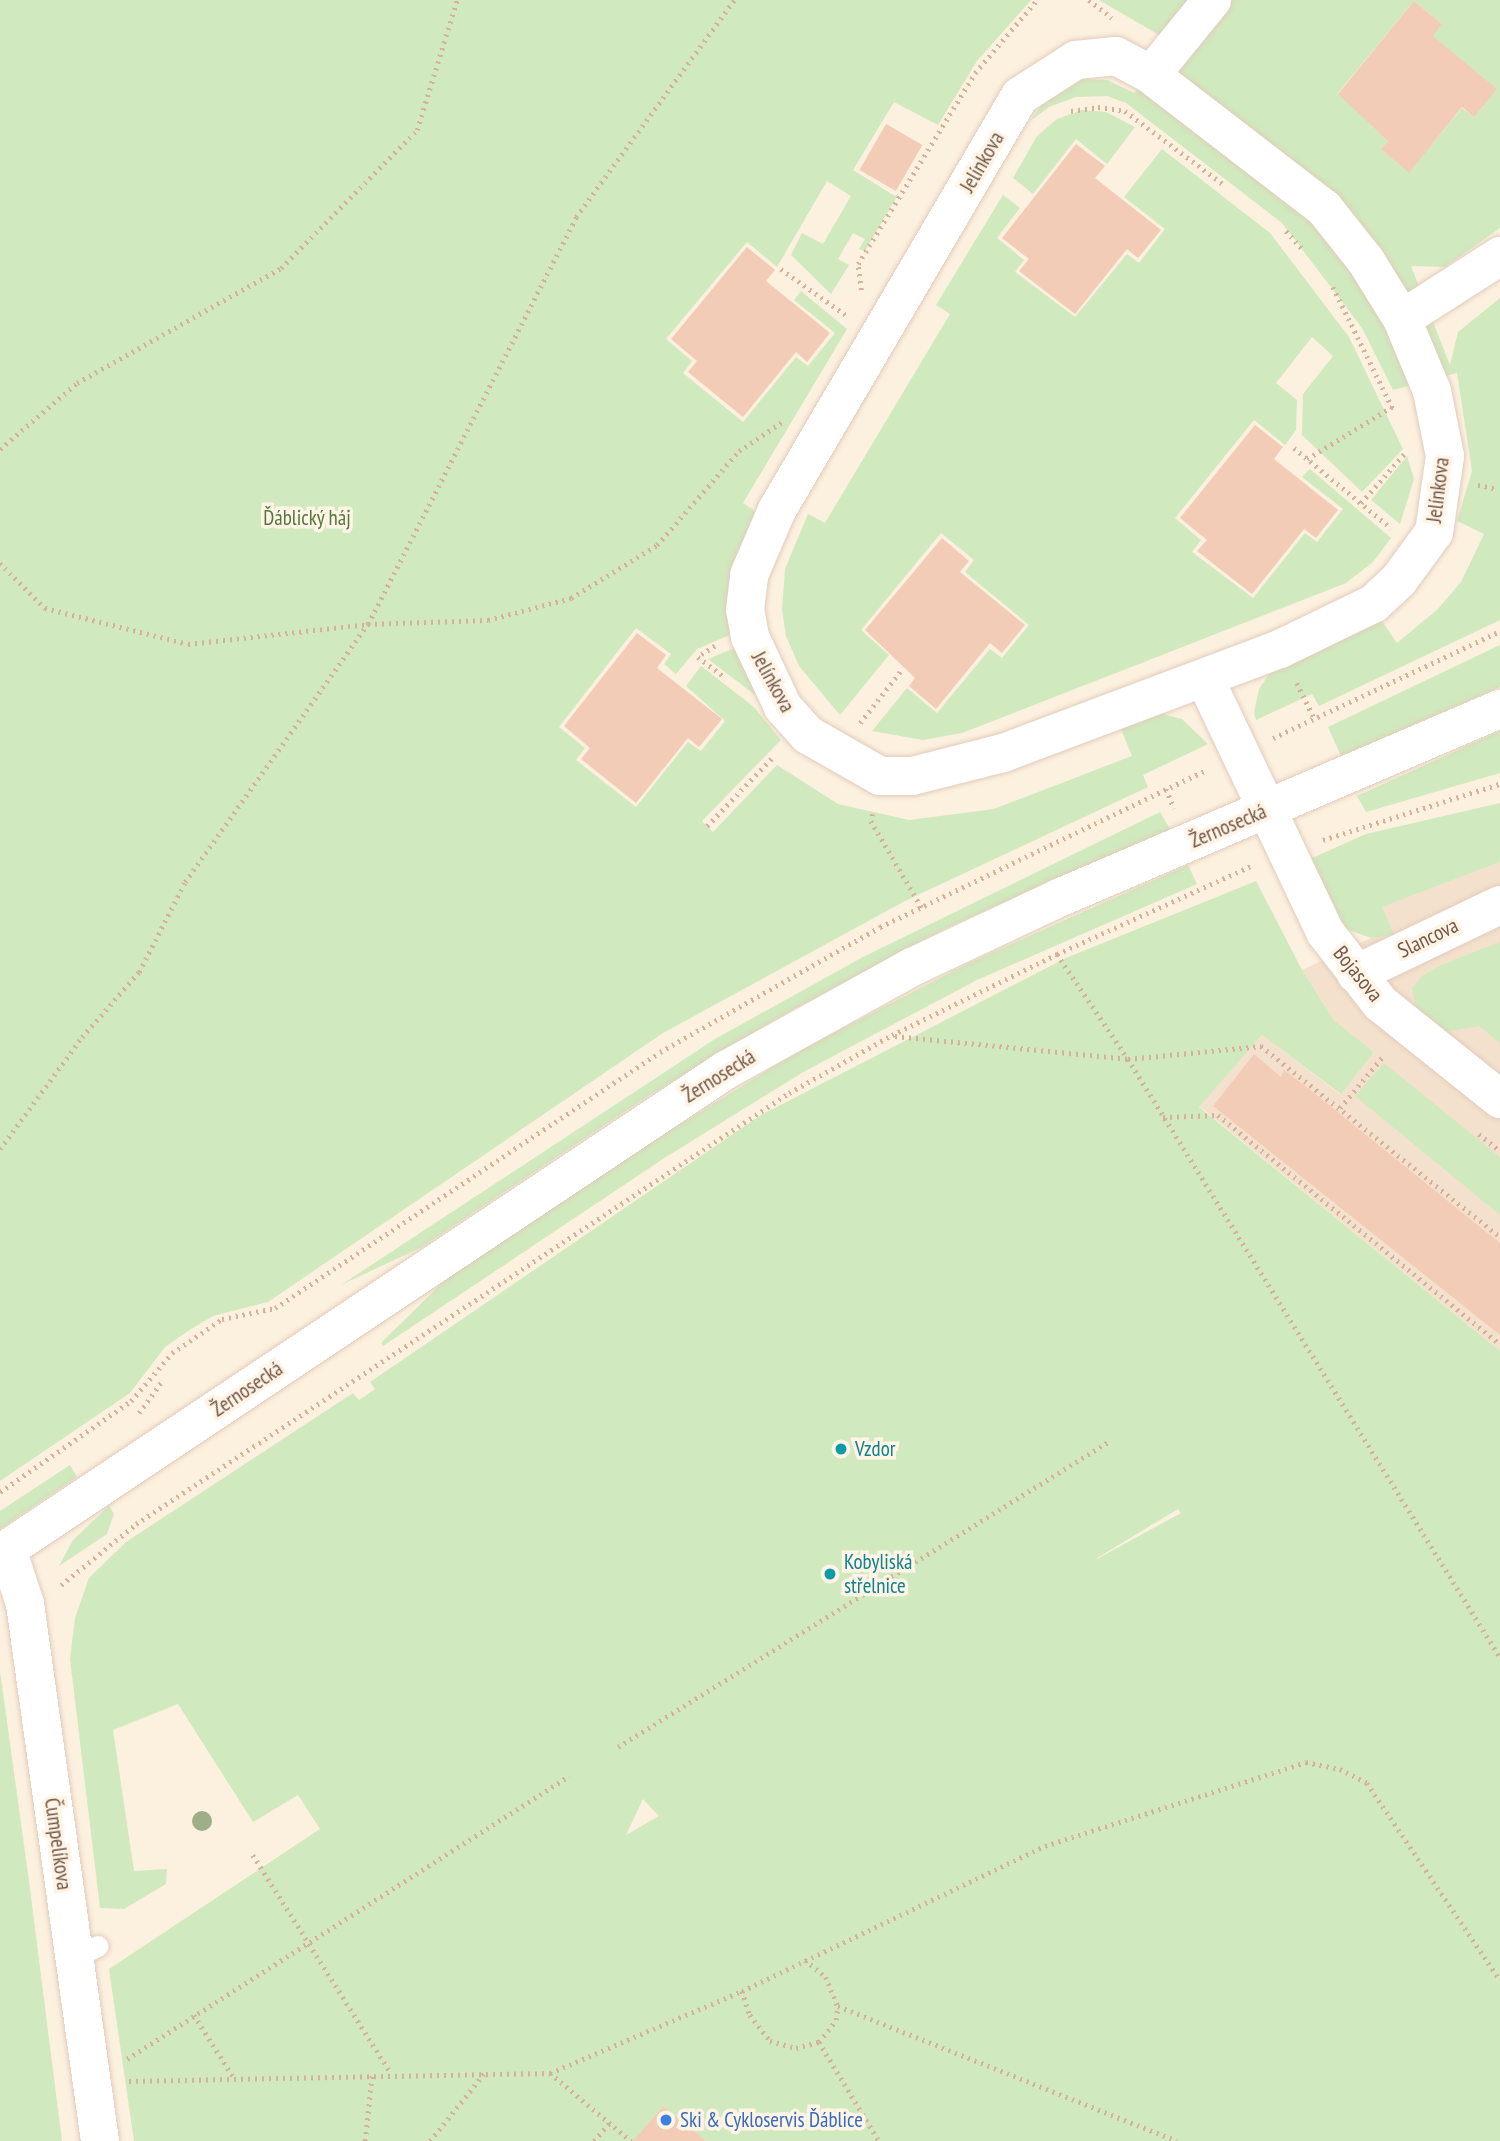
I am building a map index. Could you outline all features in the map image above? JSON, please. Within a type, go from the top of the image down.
[{"type":"street","points":[[1151,75],[1212,0]]},
{"type":"street","name":"Jelínkova","points":[[1115,56],[1151,75],[1324,208],[1366,261],[1402,319],[1432,391],[1445,456],[1434,532],[1399,580],[1373,604],[1205,679],[1003,753],[912,776],[880,776],[808,735],[783,707],[757,656],[745,610],[749,575],[777,510],[1020,96],[1076,60],[1115,56]]},
{"type":"street","points":[[1402,319],[1500,256]]},
{"type":"street","points":[[1205,679],[1266,810]]},
{"type":"street","name":"Žernosecká","points":[[3,1552],[726,1070],[912,967],[1500,709]]},
{"type":"street","name":"Bojasova","points":[[1266,810],[1325,932],[1356,974],[1380,1003],[1500,1099]]},
{"type":"street","name":"Slancova","points":[[1356,974],[1500,905]]},
{"type":"street","name":"Čumpelíkova","points":[[3,1552],[25,1604],[86,1952],[100,2141]]},
{"type":"path","points":[[0,449],[77,383],[281,268],[417,130],[457,0]]},
{"type":"path","points":[[0,1149],[82,1037],[139,972],[185,883],[368,624],[576,216],[734,0]]},
{"type":"path","points":[[1088,0],[1116,21]]},
{"type":"path","points":[[1063,117],[1098,107],[1125,111],[1230,189]]},
{"type":"path","points":[[1283,227],[1309,255]]},
{"type":"path","points":[[781,270],[857,323]]},
{"type":"path","points":[[1332,285],[1397,417]]},
{"type":"path","points":[[1307,459],[1392,407]]},
{"type":"path","points":[[0,563],[45,608],[188,644],[368,624],[488,620],[571,598],[657,545],[739,451],[786,420]]},
{"type":"path","points":[[1361,503],[1411,446]]},
{"type":"path","points":[[1294,448],[1401,537]]},
{"type":"path","points":[[1265,741],[1500,631]]},
{"type":"path","points":[[853,732],[903,668]]},
{"type":"path","points":[[1312,843],[1500,783]]},
{"type":"path","points":[[871,821],[922,908]]},
{"type":"path","points":[[61,1582],[136,1524],[778,1100],[892,1035],[1057,954],[1252,865]]},
{"type":"path","points":[[1057,954],[1128,1059],[1500,1657]]},
{"type":"path","points":[[892,1035],[1128,1059],[1261,1046],[1500,1237]]},
{"type":"path","points":[[1340,1108],[1384,1054]]},
{"type":"path","points":[[1163,1117],[1218,1115],[1500,1344]]},
{"type":"path","points":[[0,1492],[131,1401],[172,1353],[222,1320],[275,1308]]},
{"type":"path","points":[[618,1747],[1108,1442]]},
{"type":"path","points":[[57,1453],[65,1463]]},
{"type":"path","points":[[119,2082],[486,2071],[550,2073],[742,1991],[1045,1846],[1306,1762],[1340,1769],[1367,1783],[1500,1980]]},
{"type":"path","points":[[117,2066],[309,1939],[569,1776]]},
{"type":"path","points":[[253,1855],[392,2073]]},
{"type":"path","points":[[742,1991],[750,2015],[771,2041],[796,2048],[819,2042],[836,2020],[838,2006],[826,1977],[805,1960]]},
{"type":"path","points":[[838,2006],[1177,2141]]},
{"type":"path","points":[[194,2015],[233,2078]]},
{"type":"path","points":[[819,2042],[878,2141]]},
{"type":"path","points":[[430,2141],[486,2071]]},
{"type":"path","points":[[550,2073],[631,2141]]},
{"type":"path","points":[[365,2141],[372,2074]]},
{"type":"path","points":[[594,2141],[609,2123]]},
{"type":"shaded area","points":[[1500,862],[1500,1351],[1199,1106],[1262,1035],[1340,1094],[1374,1052],[1334,1020],[1302,970],[1371,938],[1393,935],[1381,907]]},
{"type":"green space","name":"Ďáblický háj","points":[[0,0],[1031,0],[977,61],[938,125],[894,102],[853,170],[895,196],[899,193],[865,251],[859,249],[865,239],[853,233],[838,259],[849,265],[831,294],[791,255],[802,233],[823,244],[851,196],[827,181],[777,267],[747,242],[666,339],[692,361],[683,373],[743,422],[796,357],[808,366],[835,333],[794,300],[801,291],[847,329],[743,503],[755,511],[736,559],[734,633],[697,649],[676,674],[664,664],[671,654],[636,628],[559,727],[585,748],[576,760],[636,807],[688,742],[701,751],[725,721],[686,686],[701,666],[754,707],[781,740],[702,821],[713,832],[777,765],[838,804],[909,820],[994,809],[1132,756],[1119,724],[1159,713],[1182,719],[1208,744],[1143,775],[1148,787],[905,901],[663,1033],[268,1302],[213,1316],[188,1331],[165,1347],[130,1393],[0,1481]]},
{"type":"green space","points":[[1099,0],[1500,0],[1500,228],[1445,267],[1411,266],[1450,365],[1458,332],[1500,298],[1500,620],[1319,706],[1312,694],[1256,720],[1254,713],[1259,689],[1272,670],[1380,618],[1397,643],[1438,609],[1461,582],[1484,534],[1457,521],[1472,471],[1457,373],[1393,390],[1362,328],[1282,223],[1126,103],[1107,96],[1076,97],[1049,107],[1030,121],[1044,102],[1083,79],[1107,80],[1134,93],[1178,46]],"holes":[[[1414,1],[1442,24],[1432,36],[1496,89],[1474,117],[1462,108],[1409,172],[1381,149],[1388,141],[1338,93]]]},
{"type":"green space","points":[[1082,110],[1106,112],[1135,127],[1107,164],[1076,139],[1033,194],[1013,178],[1037,136],[1057,119]]},
{"type":"green space","points":[[1162,149],[1270,233],[1349,337],[1403,449],[1362,492],[1302,435],[1303,394],[1333,356],[1312,337],[1276,383],[1297,400],[1296,430],[1285,445],[1254,420],[1175,518],[1201,540],[1192,552],[1253,598],[1305,533],[1317,542],[1343,509],[1302,477],[1310,469],[1391,538],[1373,562],[1346,583],[962,733],[923,740],[872,731],[907,688],[937,713],[990,649],[1002,658],[1029,625],[965,572],[974,560],[941,533],[861,630],[889,655],[840,715],[799,666],[786,636],[782,610],[785,569],[808,514],[825,523],[950,314],[936,305],[1003,195],[1020,208],[997,238],[1024,260],[1015,272],[1075,317],[1127,254],[1139,263],[1165,229],[1124,197]]},
{"type":"green space","points":[[1407,456],[1414,479],[1400,524],[1371,500]]},
{"type":"green space","points":[[1500,645],[1500,687],[1341,756],[1328,727]]},
{"type":"green space","points":[[737,647],[759,698],[708,659]]},
{"type":"green space","points":[[1500,731],[1500,773],[1366,812],[1357,796]]},
{"type":"green space","points":[[1500,803],[1500,862],[1382,907],[1394,935],[1371,938],[1346,929],[1332,916],[1310,859],[1366,834]]},
{"type":"green space","points":[[1160,812],[1170,829],[944,929],[783,1015],[648,1096],[422,1247],[341,1285],[715,1039],[863,957]]},
{"type":"green space","points":[[1188,865],[1197,884],[977,980],[805,1071],[666,1157],[383,1346],[381,1343],[444,1281],[656,1139],[801,1050],[967,964]]},
{"type":"green space","points":[[1256,881],[1302,970],[1334,1020],[1374,1052],[1341,1094],[1262,1035],[1199,1107],[1500,1351],[1500,2141],[693,2141],[698,2135],[663,2106],[639,2134],[647,2141],[134,2141],[109,1969],[320,1829],[298,1795],[253,1822],[178,1704],[113,1730],[134,1871],[167,1869],[166,1884],[124,1909],[100,1908],[70,1659],[75,1618],[89,1578],[126,1542],[353,1393],[359,1400],[375,1389],[370,1382],[761,1115],[1066,958]],"holes":[[[1178,1509],[1181,1513],[1097,1559],[1097,1558]],[[643,1799],[659,1816],[626,1835]]]},
{"type":"green space","points":[[1500,942],[1500,1043],[1479,1026],[1433,1034],[1418,1018],[1412,988],[1422,976],[1441,965]]},
{"type":"green space","points":[[1384,1063],[1500,1157],[1500,1215],[1355,1096]]},
{"type":"green space","points":[[70,1465],[77,1477],[0,1529],[0,1511]]},
{"type":"green space","points":[[109,1506],[114,1514],[107,1534],[59,1566],[73,1540]]},
{"type":"green space","points":[[0,1671],[29,1881],[62,2141],[0,2141]]},
{"type":"building","points":[[1414,1],[1442,24],[1433,36],[1497,89],[1474,117],[1462,107],[1409,173],[1381,149],[1388,141],[1338,94]]},
{"type":"building","points":[[886,124],[922,145],[896,191],[860,170]]},
{"type":"building","points":[[1076,144],[1105,166],[1095,178],[1161,230],[1138,258],[1127,249],[1075,314],[1019,271],[1029,259],[1002,238]]},
{"type":"building","points":[[747,247],[775,270],[766,281],[830,333],[807,362],[796,352],[743,417],[688,372],[697,361],[671,339]]},
{"type":"building","points":[[1255,425],[1283,447],[1274,459],[1338,510],[1316,538],[1304,529],[1252,594],[1197,551],[1207,540],[1180,518]]},
{"type":"building","points":[[942,538],[969,561],[960,572],[1025,625],[1002,653],[990,643],[936,709],[909,686],[915,678],[865,630]]},
{"type":"building","points":[[637,633],[666,655],[657,668],[722,719],[699,747],[688,738],[636,803],[581,759],[590,748],[564,726]]},
{"type":"building","points":[[1254,1054],[1281,1077],[1284,1070],[1314,1093],[1500,1243],[1500,1335],[1213,1106]]},
{"type":"building","name":"Ski & Cykloservis Ďáblice","points":[[663,2106],[706,2141],[633,2141]]},
{"type":"place","name":"Vzdor","points":[[841,1449]]},
{"type":"place","name":"Kobyliská střelnice","points":[[830,1574]]},
{"type":"place","name":"Ski & Cykloservis Ďáblice","points":[[666,2120]]}]
